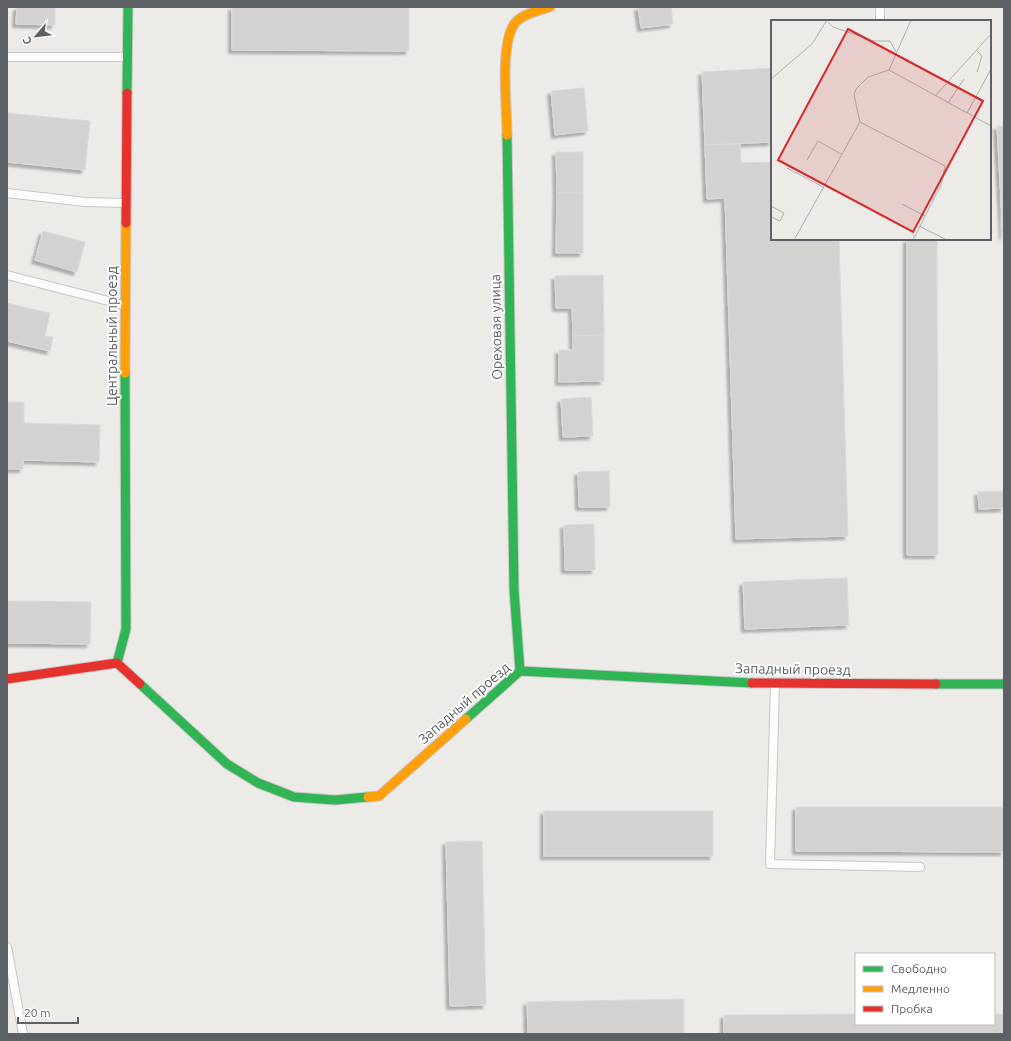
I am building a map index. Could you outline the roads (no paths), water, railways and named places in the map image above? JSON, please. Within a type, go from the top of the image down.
[{"type":"street","name":"Центральный проезд","points":[[118,663],[126,629],[125,305],[128,7]]},
{"type":"street","name":"Ореховая улица","points":[[520,671],[514,590],[506,52],[513,26],[531,12],[550,7]]},
{"type":"street","name":"Западный проезд","points":[[118,663],[226,764],[258,783],[294,797],[335,800],[379,796],[520,671],[775,684],[1004,684]]},
{"type":"street","points":[[7,679],[118,663]]},
{"type":"lane","points":[[880,7],[880,20]]},
{"type":"lane","points":[[7,57],[128,57]]},
{"type":"lane","points":[[7,193],[85,202],[126,203]]},
{"type":"lane","points":[[7,276],[125,305]]},
{"type":"lane","points":[[775,684],[770,864],[920,868]]},
{"type":"lane","points":[[7,947],[23,1034]]}]
